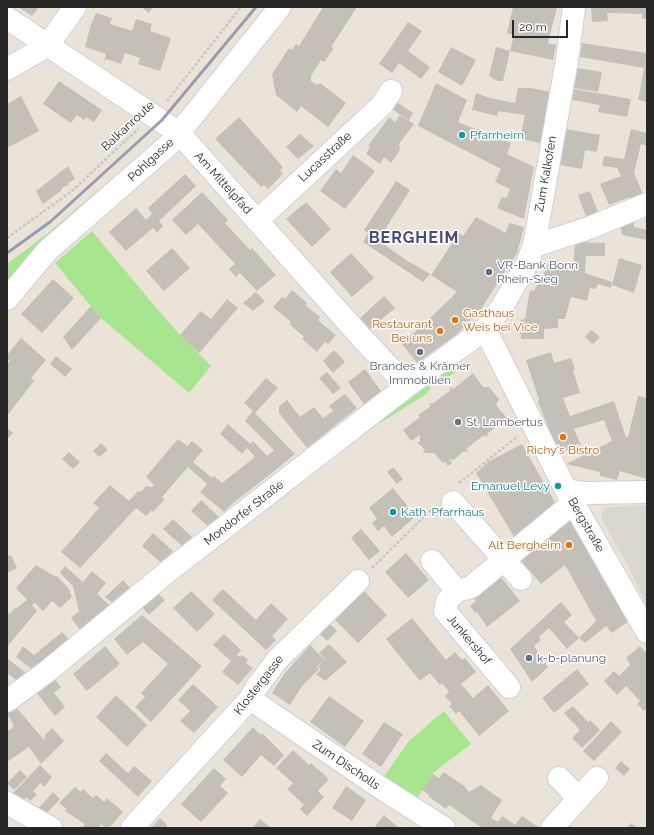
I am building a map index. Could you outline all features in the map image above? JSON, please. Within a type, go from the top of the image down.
[{"type":"street","points":[[7,69],[47,46],[74,7]]},
{"type":"street","name":"Pohlgasse","points":[[7,298],[47,252],[131,179],[179,133],[280,7]]},
{"type":"street","name":"Zum Kalkofen","points":[[485,329],[502,307],[526,265],[534,246],[567,60],[574,7]]},
{"type":"street","name":"Am Mittelpfad","points":[[7,18],[179,133],[407,386]]},
{"type":"street","name":"Lucasstraße","points":[[257,221],[382,105],[391,91]]},
{"type":"street","points":[[534,246],[589,228],[647,204]]},
{"type":"street","name":"Mondorfer Straße","points":[[7,701],[49,670],[171,569],[407,386],[485,329]]},
{"type":"street","name":"Bergstraße","points":[[485,329],[570,496],[647,632]]},
{"type":"street","points":[[432,561],[457,591],[470,587],[504,560],[570,496],[585,494],[647,492]]},
{"type":"street","points":[[453,502],[521,580]]},
{"type":"street","name":"Klostergasse","points":[[132,828],[250,699],[256,688],[277,660],[358,581]]},
{"type":"street","name":"Junkershof","points":[[457,591],[447,601],[445,611],[508,687]]},
{"type":"street","name":"Zum Discholls","points":[[250,699],[381,788],[444,828]]},
{"type":"street","points":[[559,778],[571,790],[576,800]]},
{"type":"street","points":[[552,828],[597,778]]},
{"type":"street","points":[[7,803],[50,828]]},
{"type":"path","name":"Balkanroute","points":[[7,238],[72,191],[154,115],[241,7]]},
{"type":"green space","points":[[153,144],[7,284],[7,264],[48,233]]},
{"type":"green space","points":[[92,231],[169,323],[211,366],[189,393],[101,318],[55,263]]},
{"type":"green space","points":[[457,361],[462,365],[462,367],[437,385],[433,381],[434,377]]},
{"type":"green space","points":[[424,385],[428,385],[431,388],[425,395],[351,441]]},
{"type":"green space","points":[[444,711],[471,744],[434,772],[414,803],[381,781],[409,741]]},
{"type":"shaded area","points":[[647,505],[647,607],[628,566],[601,518],[603,511],[608,507]]},
{"type":"building","points":[[18,7],[39,7],[32,16]]},
{"type":"building","points":[[141,7],[153,7],[149,13]]},
{"type":"building","points":[[323,7],[357,7],[331,47],[334,48],[324,62],[321,60],[311,76],[311,81],[317,85],[320,83],[346,103],[328,127],[301,106],[297,112],[276,95],[272,74],[289,48],[292,50],[296,44],[299,46]]},
{"type":"building","points":[[513,7],[557,7],[548,43],[556,45],[553,60],[510,51],[514,35],[507,33]]},
{"type":"building","points":[[591,7],[647,7],[647,19],[642,19],[642,14],[607,13],[608,21],[592,22]]},
{"type":"building","points":[[96,13],[112,18],[110,24],[132,31],[136,19],[152,24],[150,31],[171,38],[160,71],[138,64],[140,58],[125,53],[121,64],[106,59],[104,62],[106,54],[85,47],[91,24]]},
{"type":"building","points":[[408,22],[422,31],[408,51],[430,67],[421,79],[399,63],[392,73],[379,64]]},
{"type":"building","points":[[582,43],[647,53],[647,102],[638,100],[644,68],[580,57]]},
{"type":"building","points":[[451,47],[476,60],[462,86],[438,72]]},
{"type":"building","points":[[496,47],[510,51],[503,81],[497,81],[489,76]]},
{"type":"building","points":[[578,68],[602,72],[598,92],[574,88]]},
{"type":"building","points":[[59,81],[102,110],[94,122],[86,117],[84,120],[77,115],[71,123],[43,104]]},
{"type":"building","points":[[436,83],[467,100],[458,122],[511,143],[507,154],[534,167],[524,219],[497,208],[502,197],[506,198],[510,189],[495,182],[501,169],[418,126]]},
{"type":"building","points":[[518,88],[530,88],[550,92],[540,143],[520,139],[525,115],[498,111],[497,116],[472,110],[476,93],[490,98],[515,103]]},
{"type":"building","points":[[574,89],[631,99],[627,117],[598,112],[600,105],[572,100]]},
{"type":"building","points":[[21,96],[39,131],[7,148],[7,104]]},
{"type":"building","points":[[392,99],[413,113],[409,120],[387,106]]},
{"type":"building","points":[[400,115],[414,124],[399,144],[400,150],[391,163],[384,157],[380,164],[366,154],[370,147],[368,146],[389,117],[395,122]]},
{"type":"building","points":[[239,117],[283,167],[280,170],[283,174],[268,189],[264,185],[261,187],[215,139]]},
{"type":"building","points":[[566,129],[600,135],[597,152],[585,150],[582,169],[559,165]]},
{"type":"building","points":[[631,129],[647,133],[647,146],[641,144],[634,173],[644,197],[632,202],[630,197],[609,205],[600,184],[621,176],[617,168],[602,166],[604,156],[624,159]]},
{"type":"building","points":[[300,134],[314,146],[298,159],[286,147]]},
{"type":"building","points":[[353,155],[375,171],[345,209],[320,191],[336,169],[341,173]]},
{"type":"building","points":[[68,166],[75,179],[43,204],[36,191]]},
{"type":"building","points":[[185,174],[196,186],[159,221],[163,226],[157,233],[153,228],[126,251],[109,232],[136,208],[146,220],[152,214],[148,208]]},
{"type":"building","points":[[396,181],[410,190],[379,239],[364,230]]},
{"type":"building","points":[[590,191],[600,217],[588,222],[578,195]]},
{"type":"building","points":[[202,192],[228,220],[225,223],[250,250],[252,248],[276,275],[257,291],[240,273],[236,277],[229,269],[235,264],[198,224],[186,235],[172,220]]},
{"type":"building","points":[[306,202],[331,229],[312,247],[286,219]]},
{"type":"building","points":[[476,217],[506,233],[509,223],[524,227],[517,253],[481,309],[457,334],[417,363],[401,343],[421,327],[457,292],[431,275],[459,233],[463,236]]},
{"type":"building","points":[[634,218],[634,227],[647,230],[647,240],[622,235],[620,224]]},
{"type":"building","points":[[368,233],[406,260],[430,274],[423,282],[363,242]]},
{"type":"building","points":[[575,242],[605,243],[605,256],[586,256],[585,273],[612,282],[611,288],[598,284],[596,289],[590,288],[587,301],[571,297],[565,319],[558,319],[558,328],[544,329],[544,339],[521,339],[520,320],[525,319],[530,290],[534,291],[548,263],[573,270]]},
{"type":"building","points":[[172,248],[190,268],[164,291],[146,271]]},
{"type":"building","points":[[351,253],[374,278],[352,297],[330,272]]},
{"type":"building","points":[[619,258],[642,265],[634,293],[612,285]]},
{"type":"building","points":[[53,279],[74,298],[42,333],[21,314]]},
{"type":"building","points":[[292,290],[307,303],[305,305],[320,317],[318,320],[336,335],[328,344],[325,342],[317,352],[302,339],[304,337],[289,324],[291,322],[273,307],[282,297],[285,299]]},
{"type":"building","points":[[256,292],[265,301],[253,311],[243,303]]},
{"type":"building","points":[[384,296],[395,308],[370,329],[360,318]]},
{"type":"building","points":[[227,299],[238,308],[199,353],[180,335],[201,311],[211,319]]},
{"type":"building","points":[[91,306],[101,318],[72,350],[63,337]]},
{"type":"building","points":[[591,330],[600,337],[593,344],[585,337]]},
{"type":"building","points":[[21,338],[46,360],[31,378],[34,381],[7,416],[7,364],[10,361],[7,359],[7,355]]},
{"type":"building","points":[[334,350],[345,362],[333,373],[323,361]]},
{"type":"building","points":[[551,352],[554,363],[571,358],[575,369],[573,370],[580,393],[563,398],[570,416],[614,401],[626,437],[628,437],[638,396],[647,398],[647,479],[620,471],[617,480],[600,476],[600,472],[566,464],[612,441],[604,420],[574,429],[581,445],[559,454],[538,402],[539,400],[526,360]]},
{"type":"building","points":[[56,356],[72,369],[65,377],[50,364]]},
{"type":"building","points":[[365,369],[381,391],[364,404],[348,382]]},
{"type":"building","points":[[327,372],[341,388],[333,394],[319,378]]},
{"type":"building","name":"St. Lambertus","points":[[473,373],[483,387],[489,387],[499,399],[496,405],[507,418],[487,434],[488,435],[486,437],[484,435],[466,449],[468,451],[464,451],[454,460],[449,459],[452,463],[448,466],[445,462],[443,463],[434,453],[423,453],[425,450],[417,442],[420,442],[420,435],[411,441],[403,430],[420,417],[418,415],[431,406],[429,404],[432,404],[451,390],[449,389],[451,387],[453,389]]},
{"type":"building","points":[[266,378],[278,388],[255,413],[295,454],[224,512],[200,492],[207,484],[188,467],[162,497],[165,499],[153,512],[152,510],[146,516],[136,508],[80,568],[61,552],[99,508],[93,503],[110,485],[129,501],[138,491],[141,492],[146,486],[152,487],[154,485],[146,477],[178,439],[187,446],[192,441],[203,450],[193,462],[212,478],[214,476],[222,483],[255,457],[247,448],[242,454],[220,434],[228,424],[250,444],[253,441],[267,456],[274,450],[245,421],[253,411],[244,403]]},
{"type":"building","points":[[345,394],[357,408],[307,448],[279,413],[279,406],[287,400],[300,417],[314,407],[323,418],[333,411],[329,406]]},
{"type":"building","points":[[7,428],[13,433],[7,439]]},
{"type":"building","points":[[101,443],[108,450],[99,457],[93,451]]},
{"type":"building","points":[[522,444],[557,506],[516,540],[476,473],[488,462]]},
{"type":"building","points":[[69,452],[80,462],[73,469],[62,459]]},
{"type":"building","points":[[393,467],[403,479],[397,484],[387,472]]},
{"type":"building","name":"Kath. Pfarrhaus","points":[[393,488],[416,516],[392,537],[384,526],[378,531],[372,523],[377,519],[369,508]]},
{"type":"building","points":[[201,500],[219,517],[208,526],[191,511]]},
{"type":"building","points":[[570,516],[630,620],[612,633],[606,626],[585,643],[579,638],[596,621],[565,565],[541,584],[518,557]]},
{"type":"building","points":[[173,519],[192,537],[183,547],[163,529]]},
{"type":"building","points":[[361,529],[380,551],[369,560],[351,538]]},
{"type":"building","points":[[153,533],[173,551],[161,563],[142,546]]},
{"type":"building","points":[[406,553],[429,580],[408,598],[385,572]]},
{"type":"building","points":[[11,555],[17,568],[7,573],[7,556]]},
{"type":"building","points":[[36,565],[56,577],[57,576],[69,589],[72,597],[60,608],[52,601],[43,611],[35,603],[32,605],[37,611],[7,647],[7,612],[10,614],[16,607],[17,608],[27,600],[16,588]]},
{"type":"building","points":[[65,566],[83,582],[92,571],[106,583],[97,594],[112,607],[82,632],[71,618],[79,611],[73,586],[60,573]]},
{"type":"building","points":[[501,577],[520,601],[487,627],[477,612],[475,613],[470,606],[476,601],[474,598]]},
{"type":"building","points":[[123,580],[132,590],[115,605],[105,597]]},
{"type":"building","points":[[223,589],[256,620],[271,603],[288,619],[272,636],[276,640],[266,650],[212,600]]},
{"type":"building","points":[[154,590],[165,600],[149,615],[139,604]]},
{"type":"building","points":[[191,591],[215,614],[197,632],[173,608]]},
{"type":"building","points":[[364,591],[387,615],[358,643],[334,619]]},
{"type":"building","points":[[561,602],[572,615],[564,622],[579,638],[567,649],[549,628],[539,637],[541,640],[534,646],[548,667],[532,682],[510,649]]},
{"type":"building","points":[[142,615],[202,666],[151,722],[135,707],[145,697],[141,693],[168,664],[143,642],[127,655],[114,639]]},
{"type":"building","points":[[412,618],[446,660],[455,652],[462,660],[465,658],[476,672],[461,684],[473,698],[488,685],[509,711],[479,736],[459,711],[456,714],[449,706],[452,704],[445,696],[449,692],[442,683],[440,685],[430,673],[420,681],[386,639]]},
{"type":"building","points":[[328,622],[337,631],[327,641],[318,632]]},
{"type":"building","points":[[62,632],[71,641],[32,669],[16,657],[23,646],[34,655]]},
{"type":"building","points":[[224,634],[241,650],[237,655],[240,657],[242,655],[248,660],[246,663],[253,668],[238,685],[222,672],[231,661],[213,645]]},
{"type":"building","points":[[329,644],[347,662],[325,681],[316,674],[321,669],[318,667],[326,657],[324,658],[319,653]]},
{"type":"building","points":[[310,645],[324,659],[317,667],[319,669],[302,686],[290,705],[272,693],[284,674]]},
{"type":"building","points":[[105,646],[120,664],[87,691],[73,674]]},
{"type":"building","points":[[640,646],[647,654],[647,708],[644,711],[637,704],[640,701],[626,686],[617,695],[604,681],[614,671],[619,676],[630,665],[626,658]]},
{"type":"building","points":[[7,658],[28,675],[19,682],[7,673]]},
{"type":"building","points":[[577,669],[589,684],[554,713],[542,698]]},
{"type":"building","points":[[52,676],[61,687],[54,693],[65,707],[55,716],[35,691]]},
{"type":"building","points":[[193,684],[218,707],[194,733],[180,721],[190,711],[178,700]]},
{"type":"building","points":[[116,695],[147,725],[127,747],[96,717]]},
{"type":"building","points":[[329,696],[364,721],[345,747],[310,722]]},
{"type":"building","points":[[15,706],[44,740],[45,735],[52,728],[64,741],[41,764],[29,747],[7,762],[7,732],[14,726],[7,713]]},
{"type":"building","points":[[573,706],[588,722],[590,720],[600,730],[582,748],[572,738],[580,730],[564,713]]},
{"type":"building","points":[[611,721],[622,732],[594,761],[583,751]]},
{"type":"building","points":[[384,722],[403,734],[381,767],[362,754]]},
{"type":"building","points":[[253,727],[261,735],[262,733],[284,755],[274,766],[261,755],[242,777],[223,760]]},
{"type":"building","points":[[293,750],[309,765],[311,763],[329,779],[318,791],[324,797],[307,816],[300,809],[304,805],[287,789],[293,783],[276,768]]},
{"type":"building","points":[[106,753],[128,773],[134,766],[152,781],[138,797],[99,761]]},
{"type":"building","points":[[621,761],[630,769],[624,776],[615,768]]},
{"type":"building","points":[[40,765],[52,777],[44,787],[41,783],[33,791],[37,795],[30,801],[27,797],[19,804],[11,795]]},
{"type":"building","points":[[214,768],[226,779],[220,786],[228,793],[201,822],[181,804]]},
{"type":"building","points":[[20,770],[27,777],[14,790],[7,783]]},
{"type":"building","points":[[444,772],[464,786],[469,792],[481,785],[502,800],[491,818],[498,822],[502,816],[515,825],[522,816],[540,828],[482,828],[449,805],[446,809],[422,790],[433,774],[439,778]]},
{"type":"building","points":[[346,786],[366,800],[352,821],[332,808]]},
{"type":"building","points":[[75,787],[81,792],[83,789],[93,798],[96,795],[104,802],[107,798],[123,812],[111,826],[106,828],[101,824],[98,828],[82,828],[85,824],[65,811],[67,809],[59,803]]},
{"type":"building","points":[[53,792],[60,799],[42,818],[34,813]]},
{"type":"building","points":[[384,815],[399,828],[374,828]]},
{"type":"building","points":[[160,818],[167,825],[165,828],[151,828]]},
{"type":"building","points":[[260,819],[271,828],[252,828]]},
{"type":"building","points":[[631,823],[637,828],[627,828]]},
{"type":"railway","points":[[7,253],[50,222],[162,120],[256,7]]},
{"type":"place","name":"Pfarrheim","points":[[462,135]]},
{"type":"place","name":"VR-Bank Bonn Rhein-Sieg","points":[[489,272]]},
{"type":"place","name":"Gasthaus Weis bei Vice","points":[[455,320]]},
{"type":"place","name":"Restaurant Bei uns","points":[[440,331]]},
{"type":"place","name":"Brandes & Krämer Immobilien","points":[[420,352]]},
{"type":"place","name":"St. Lambertus","points":[[458,422]]},
{"type":"place","name":"Richy's Bistro","points":[[563,437]]},
{"type":"place","name":"Emanuel Levy","points":[[558,486]]},
{"type":"place","name":"Kath. Pfarrhaus","points":[[393,512]]},
{"type":"place","name":"Alt Bergheim","points":[[569,545]]},
{"type":"place","name":"k-b-planung","points":[[529,658]]},
{"type":"district","name":"BERGHEIM","points":[[414,238]]}]
